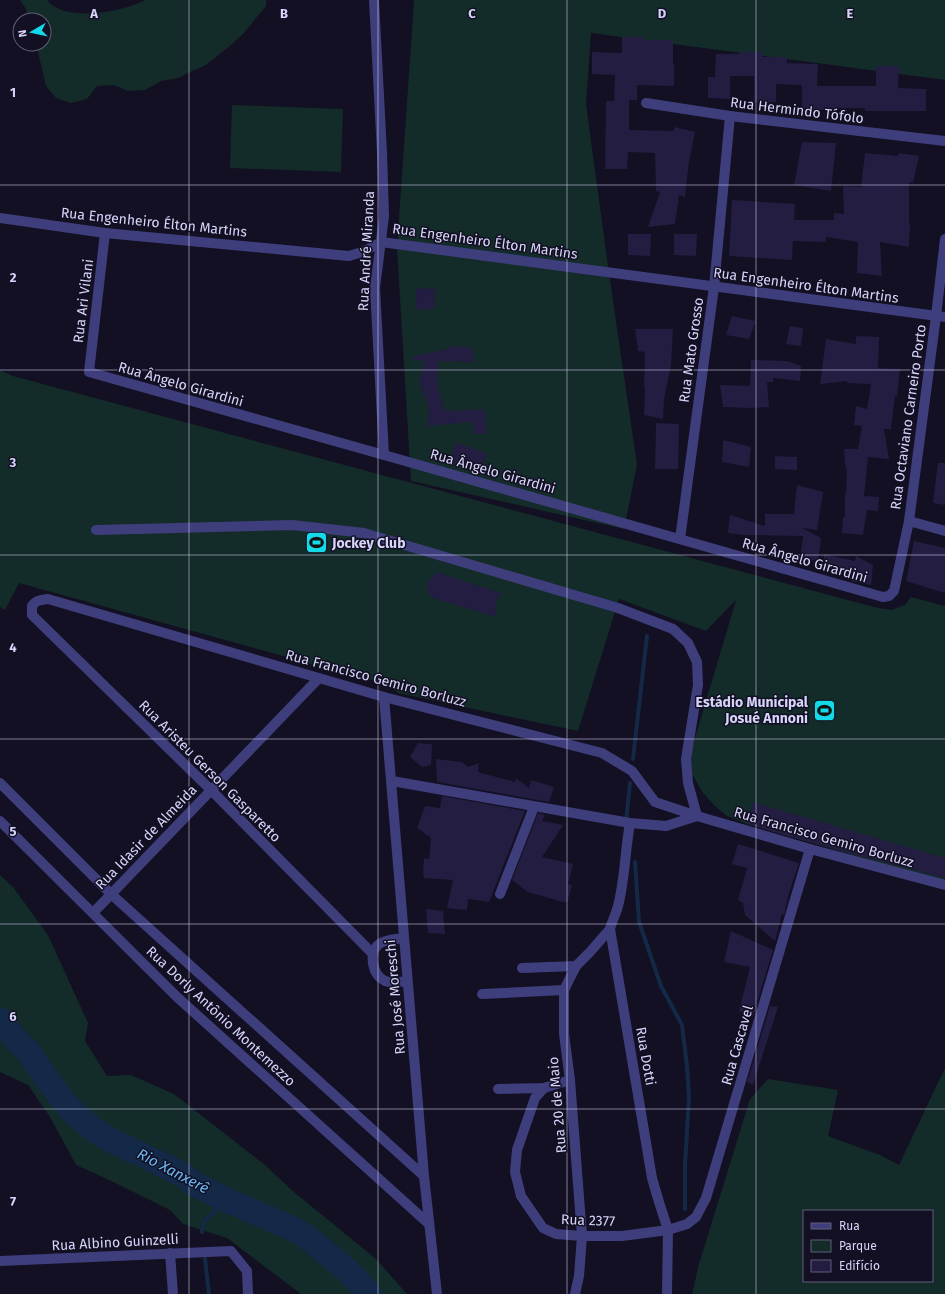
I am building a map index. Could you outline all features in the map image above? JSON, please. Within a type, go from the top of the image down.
[{"type":"street","name":"Rua André Miranda","points":[[374,0],[384,216],[375,288],[384,455]]},
{"type":"street","name":"Rua Hermindo Tófolo","points":[[646,103],[730,116],[945,141]]},
{"type":"street","name":"Rua Mato Grosso","points":[[680,539],[714,287],[730,116]]},
{"type":"street","name":"Rua Engenheiro Élton Martins","points":[[0,218],[105,233],[349,256],[365,251],[381,242],[941,317]]},
{"type":"street","name":"Rua Ari Vilani","points":[[89,372],[105,233]]},
{"type":"street","name":"Rua Octaviano Carneiro Porto","points":[[889,596],[894,591],[909,521],[941,317],[945,239]]},
{"type":"street","name":"Rua Ângelo Girardini","points":[[89,372],[883,597],[889,596]]},
{"type":"street","points":[[909,521],[945,531]]},
{"type":"street","points":[[96,530],[292,525],[364,533],[618,608],[673,629],[688,643],[697,662],[698,685],[686,759],[688,783],[697,816],[666,826],[630,824],[392,781]]},
{"type":"street","name":"Rua Francisco Gemiro Borluzz","points":[[32,606],[35,602],[48,599],[384,697],[602,752],[632,771],[655,802],[697,816],[810,849],[945,885]]},
{"type":"street","name":"Rua Aristeu Gerson Gasparetto","points":[[32,606],[32,615],[211,790],[373,954]]},
{"type":"street","name":"Rua Idasir de Almeida","points":[[93,913],[319,678]]},
{"type":"street","name":"Rua José Moreschi","points":[[384,697],[424,1176],[437,1294]]},
{"type":"street","name":"Rua Dorly Antônio Montemezzo","points":[[0,783],[111,894],[424,1176]]},
{"type":"street","points":[[500,894],[534,807]]},
{"type":"street","name":"Rua Dorly Antônio Montemezzo","points":[[0,821],[177,997],[429,1224]]},
{"type":"street","name":"Rua Dotti","points":[[630,824],[618,906],[610,929],[652,1178],[668,1230],[667,1294]]},
{"type":"street","name":"Rua Cascavel","points":[[668,1230],[687,1224],[696,1217],[706,1198],[810,849]]},
{"type":"street","name":"Rua 20 de Maio","points":[[575,1294],[579,1276],[582,1236],[570,1080],[564,1034],[564,990],[576,966],[610,929]]},
{"type":"street","points":[[404,938],[383,941],[378,945],[373,954],[373,966],[380,978],[386,981],[394,983],[407,981]]},
{"type":"street","points":[[522,968],[576,966]]},
{"type":"street","points":[[482,994],[564,990]]},
{"type":"street","points":[[498,1089],[544,1088],[570,1080]]},
{"type":"street","name":"Rua 2377","points":[[544,1088],[535,1098],[517,1150],[515,1172],[521,1196],[543,1228],[556,1234],[582,1236],[622,1236],[668,1230]]},
{"type":"street","name":"Rua Albino Guinzelli","points":[[0,1261],[231,1251],[247,1271],[248,1294]]},
{"type":"street","points":[[170,1253],[173,1294]]},
{"type":"green space","points":[[20,0],[47,0],[55,7],[66,11],[94,13],[123,8],[145,0],[266,0],[266,6],[243,34],[206,65],[178,78],[161,81],[145,90],[128,91],[113,85],[97,86],[87,99],[71,103],[56,98],[46,86],[38,52],[52,52],[52,12],[27,12]]},
{"type":"green space","points":[[414,0],[945,0],[945,80],[591,33],[586,104],[637,465],[624,529],[411,481],[397,248]]},
{"type":"green space","points":[[232,105],[343,109],[341,172],[230,168]]},
{"type":"green space","name":"Jockey Club","points":[[0,370],[13,376],[874,607],[891,610],[905,605],[911,597],[945,606],[945,882],[747,824],[727,816],[703,793],[692,774],[689,758],[736,600],[706,631],[619,599],[578,731],[398,693],[386,681],[370,680],[19,583],[5,610],[0,607]]},
{"type":"green space","points":[[0,875],[13,887],[48,935],[88,1023],[85,1041],[107,1076],[131,1075],[174,1094],[265,1165],[294,1192],[376,1259],[407,1294],[301,1294],[227,1238],[183,1224],[170,1210],[76,1165],[50,1117],[28,1085],[0,1072]]},
{"type":"green space","points":[[945,1070],[945,1294],[692,1294],[699,1264],[750,1099],[768,1079],[838,1090],[828,1136],[880,1155],[899,1165]]},
{"type":"building","points":[[622,37],[645,37],[645,40],[673,40],[674,86],[637,85],[637,100],[629,100],[629,130],[674,131],[674,127],[695,132],[689,161],[685,197],[679,195],[675,224],[648,227],[660,192],[656,191],[655,153],[628,152],[627,169],[605,169],[606,101],[614,101],[615,75],[592,74],[592,52],[622,53]]},
{"type":"building","points":[[740,52],[762,52],[762,57],[787,57],[787,63],[818,64],[817,86],[876,86],[876,66],[899,66],[898,88],[926,89],[926,111],[865,111],[865,108],[824,108],[824,110],[802,110],[802,85],[776,84],[776,102],[754,102],[754,76],[730,76],[730,99],[708,98],[708,77],[715,77],[716,54],[739,54]]},
{"type":"building","points":[[802,142],[836,143],[831,191],[794,185]]},
{"type":"building","points":[[865,153],[898,156],[899,153],[919,156],[913,183],[909,182],[909,247],[880,242],[882,276],[857,273],[858,242],[826,237],[826,242],[793,241],[792,260],[729,256],[732,200],[795,204],[794,220],[834,220],[834,213],[844,214],[843,186],[861,187]]},
{"type":"building","points":[[628,234],[651,234],[650,256],[628,255]]},
{"type":"building","points":[[674,234],[697,234],[696,256],[674,255]]},
{"type":"building","points":[[416,288],[435,289],[434,309],[417,310]]},
{"type":"building","points":[[732,316],[756,321],[749,339],[726,335]]},
{"type":"building","points":[[790,326],[803,328],[801,346],[786,344]]},
{"type":"building","points":[[635,329],[673,329],[671,365],[664,399],[663,419],[644,415],[645,352],[638,351]]},
{"type":"building","points":[[856,336],[879,337],[878,368],[900,369],[891,429],[884,429],[889,459],[868,457],[864,496],[879,497],[878,511],[867,510],[863,535],[842,533],[843,517],[845,518],[847,470],[845,465],[844,449],[858,449],[862,426],[854,425],[856,406],[867,409],[871,384],[847,383],[847,381],[820,384],[826,339],[856,344]]},
{"type":"building","points":[[448,346],[470,347],[475,362],[439,361],[437,382],[444,409],[453,411],[484,409],[487,434],[473,434],[473,422],[428,426],[429,407],[420,384],[421,370],[423,370],[424,361],[414,360],[414,356],[449,349]]},
{"type":"building","points":[[751,360],[787,361],[801,366],[800,381],[773,378],[773,382],[767,382],[769,407],[723,407],[720,385],[750,386]]},
{"type":"building","points":[[656,423],[679,424],[678,469],[655,469]]},
{"type":"building","points":[[723,440],[751,447],[749,467],[722,462]]},
{"type":"building","points":[[456,443],[487,453],[482,467],[455,464],[452,451]]},
{"type":"building","points":[[775,456],[797,457],[797,470],[775,469]]},
{"type":"building","points":[[938,463],[945,463],[945,505],[933,503]]},
{"type":"building","points":[[797,485],[823,492],[817,530],[802,528],[821,538],[818,561],[800,559],[803,536],[745,535],[728,533],[730,515],[765,526],[765,514],[794,514]]},
{"type":"building","points":[[914,541],[945,548],[945,593],[906,581]]},
{"type":"building","points":[[824,554],[855,561],[856,556],[873,565],[871,585],[851,581],[852,573],[824,568]]},
{"type":"building","points":[[436,572],[501,593],[495,604],[496,617],[430,597],[427,584]]},
{"type":"building","points":[[418,743],[432,744],[431,765],[422,767],[410,757]]},
{"type":"building","points":[[436,759],[462,762],[468,767],[479,763],[478,772],[515,782],[516,778],[529,788],[531,780],[554,787],[549,802],[437,782]]},
{"type":"building","points":[[442,796],[525,811],[489,902],[468,899],[467,910],[447,908],[453,880],[424,878],[424,858],[429,859],[431,838],[417,828],[425,806],[440,808]]},
{"type":"building","points":[[753,802],[945,858],[945,878],[812,843],[747,824]]},
{"type":"building","points":[[538,813],[545,815],[542,821],[563,825],[542,857],[573,864],[568,884],[572,885],[567,903],[528,892],[512,880]]},
{"type":"building","points":[[738,844],[799,863],[789,893],[784,915],[782,914],[775,941],[745,915],[743,903],[738,900],[747,868],[732,864]]},
{"type":"building","points":[[426,909],[443,911],[445,934],[428,933]]},
{"type":"building","points":[[731,931],[773,950],[753,1016],[739,1011],[750,967],[724,962]]},
{"type":"building","points":[[770,1006],[778,1007],[753,1085],[747,1082]]},
{"type":"waterway","points":[[633,759],[647,636]]},
{"type":"waterway","points":[[626,822],[630,783]]},
{"type":"waterway","points":[[635,862],[639,922],[661,986],[682,1025],[689,1097],[685,1165],[685,1209]]},
{"type":"waterway","name":"Rio Xanxerê","points":[[0,1020],[16,1040],[29,1052],[46,1078],[69,1108],[94,1130],[109,1139],[185,1176],[194,1184],[294,1229],[308,1238],[347,1270],[369,1294]]},
{"type":"waterway","points":[[202,1232],[204,1222],[216,1210],[224,1198]]},
{"type":"waterway","points":[[205,1259],[209,1294]]},
{"type":"place","name":"Jockey Club","points":[[317,543]]},
{"type":"place","name":"Estádio Municipal Josué Annoni","points":[[824,710]]}]
